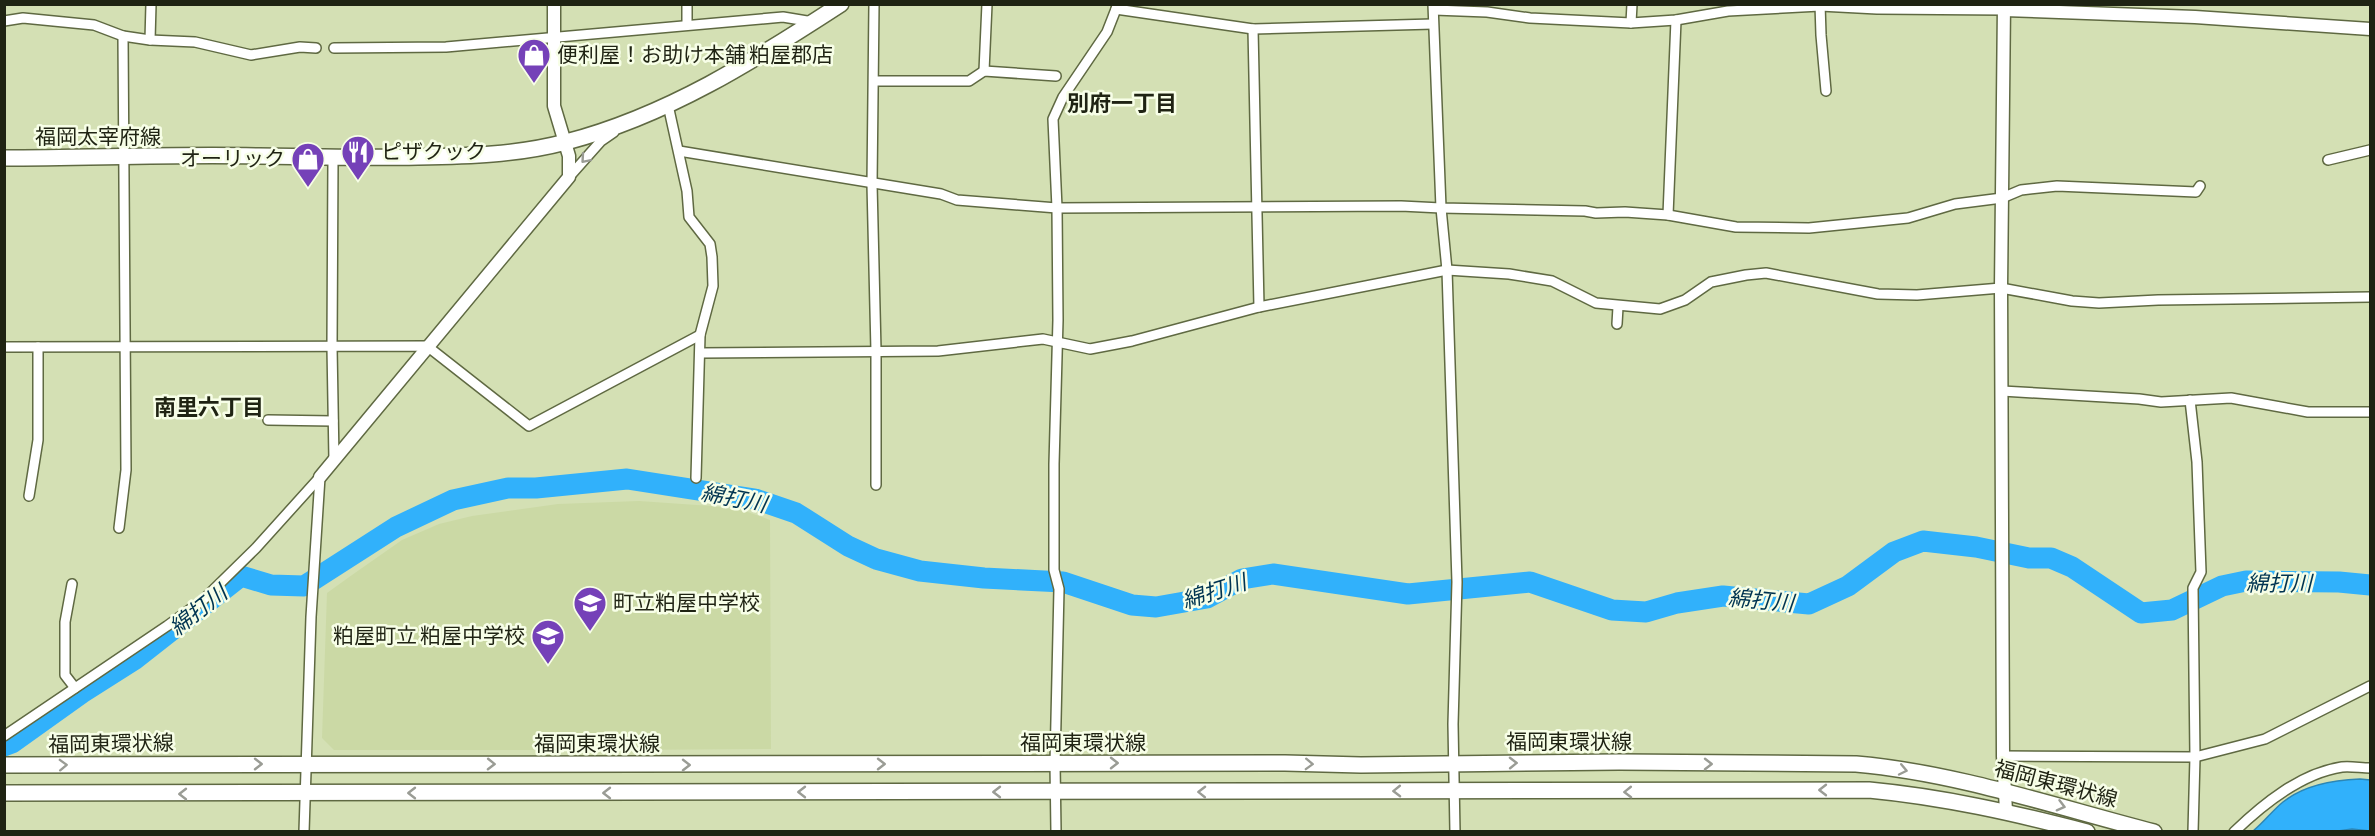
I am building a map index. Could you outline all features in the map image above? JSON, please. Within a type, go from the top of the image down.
[{"type":"main road","name":"福岡太宰府線","points":[[4,158],[256,156],[333,159],[487,155],[529,150],[623,125],[668,105],[727,76],[842,4]]},
{"type":"main road","name":"福岡東環状線","points":[[4,765],[1055,763],[1361,765],[1619,762],[1856,764],[1890,767],[2004,792],[2154,831]]},
{"type":"main road","name":"福岡東環状線","points":[[4,793],[1869,790],[1918,795],[2006,811],[2087,831]]},
{"type":"street","points":[[150,40],[151,4]]},
{"type":"street","points":[[554,4],[554,106],[569,156],[569,177]]},
{"type":"street","points":[[687,4],[687,25]]},
{"type":"street","points":[[874,4],[875,81],[872,184],[876,485]]},
{"type":"street","points":[[984,71],[987,4]]},
{"type":"street","points":[[1631,23],[1632,4]]},
{"type":"street","points":[[1820,5],[1826,91]]},
{"type":"street","points":[[1455,831],[1457,582],[1447,270],[1441,208],[1434,8],[1488,8],[1530,18],[1631,23],[1676,20],[1728,11],[1820,5],[1877,9],[2004,7],[2370,29]]},
{"type":"street","points":[[1056,831],[1055,763],[1059,589],[1054,570],[1058,321],[1053,119],[1063,97],[1107,32],[1117,7],[1253,29],[1433,24]]},
{"type":"street","points":[[2004,7],[2001,288],[2003,756],[2006,811]]},
{"type":"street","points":[[334,48],[446,47],[783,17],[814,22]]},
{"type":"street","points":[[4,21],[23,18],[94,25],[123,36],[195,42],[251,55],[300,47],[316,48]]},
{"type":"street","points":[[1668,215],[1676,20]]},
{"type":"street","points":[[1253,29],[1259,307]]},
{"type":"street","points":[[119,528],[126,470],[122,158],[123,36]]},
{"type":"street","points":[[875,81],[969,81],[984,71],[1056,76]]},
{"type":"street","points":[[668,105],[687,191],[689,217],[710,244],[712,257],[713,286],[700,335],[696,478]]},
{"type":"street","points":[[4,736],[202,600],[256,548],[320,477],[569,177],[601,141],[623,125]]},
{"type":"street","points":[[2328,160],[2370,150]]},
{"type":"street","points":[[679,151],[941,194],[957,200],[1057,208],[1401,206],[1625,212],[1668,215],[1736,227],[1809,228],[1908,218],[1955,204],[2002,198],[2021,190],[2056,186],[2196,192],[2200,186]]},
{"type":"street","points":[[333,159],[334,460]]},
{"type":"street","points":[[701,353],[938,351],[1043,339],[1089,349],[1118,345],[1259,307],[1447,270],[1509,274],[1552,281],[1596,303],[1618,307],[1660,309],[1685,300],[1711,282],[1746,274],[1766,273],[1878,294],[1917,295],[2001,288],[2072,302],[2370,297]]},
{"type":"street","points":[[1617,324],[1618,307]]},
{"type":"street","points":[[4,347],[428,346],[529,426],[700,335]]},
{"type":"street","points":[[28,496],[38,440],[38,347]]},
{"type":"street","points":[[2002,391],[2161,402],[2231,398],[2308,412],[2370,412]]},
{"type":"street","points":[[2190,400],[2197,462],[2201,572],[2193,588],[2196,757],[2193,831]]},
{"type":"street","points":[[268,420],[333,421]]},
{"type":"street","points":[[304,831],[313,587],[320,477]]},
{"type":"street","points":[[72,584],[65,622],[65,675],[75,688]]},
{"type":"street","points":[[2003,756],[2196,757],[2265,739],[2370,686]]},
{"type":"street","points":[[2234,831],[2259,807],[2311,776],[2342,767],[2370,768]]},
{"type":"shaded area","name":"粕屋町立 粕屋中学校","points":[[639,501],[711,506],[745,511],[770,520],[771,749],[620,750],[620,744],[560,742],[558,750],[334,750],[322,738],[327,593],[402,540],[439,524],[472,516],[558,504]]},
{"type":"water","points":[[2370,780],[2370,831],[2352,829],[2331,832],[2253,831],[2283,802],[2300,791],[2330,782]]},
{"type":"waterway","name":"綿打川","points":[[4,746],[12,743],[82,693],[134,660],[241,576],[271,585],[304,586],[396,527],[453,500],[508,488],[536,488],[627,479],[755,499],[796,513],[848,546],[876,559],[920,571],[984,578],[1063,582],[1132,605],[1156,607],[1207,598],[1242,579],[1273,574],[1408,594],[1530,582],[1612,610],[1646,612],[1677,603],[1723,596],[1809,604],[1848,586],[1894,552],[1923,541],[1976,547],[2029,558],[2051,558],[2072,567],[2141,613],[2172,610],[2222,586],[2246,581],[2339,582],[2370,585]]},
{"type":"place","name":"便利屋！お助け本舗 粕屋郡店","points":[[534,84]]},
{"type":"place","name":"ピザクック","points":[[358,181]]},
{"type":"place","name":"オーリック","points":[[308,188]]},
{"type":"place","name":"町立粕屋中学校","points":[[590,632]]},
{"type":"place","name":"粕屋町立 粕屋中学校","points":[[548,665]]},
{"type":"district","name":"別府一丁目","points":[[1122,103]]},
{"type":"district","name":"南里六丁目","points":[[209,407]]}]
